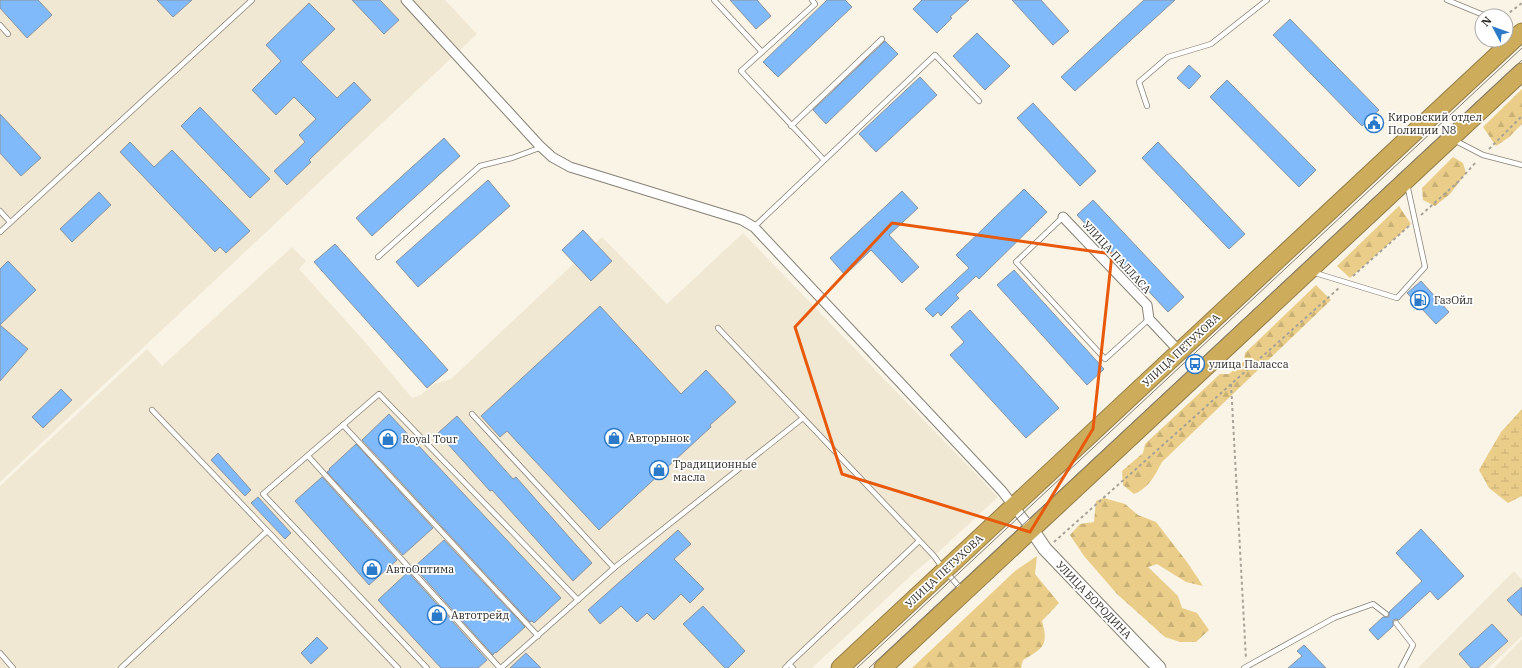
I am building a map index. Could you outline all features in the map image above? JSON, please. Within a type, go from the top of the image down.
[{"type":"highway","name":"УЛИЦА ПЕТУХОВА","points":[[840,668],[1180,352],[1517,32]]},
{"type":"highway","points":[[883,668],[1522,72]]},
{"type":"main road","name":"УЛИЦА БОРОДИНА","points":[[1032,530],[1045,549],[1159,668]]},
{"type":"street","points":[[406,0],[552,157],[570,167],[742,220],[754,227],[1002,491],[1032,530]]},
{"type":"street","name":"УЛИЦА ПАЛЛАСА","points":[[1063,217],[1147,305],[1149,319],[1180,352]]},
{"type":"lane","points":[[0,232],[252,0]]},
{"type":"lane","points":[[714,0],[762,52]]},
{"type":"lane","points":[[812,0],[815,4],[740,71],[824,160]]},
{"type":"lane","points":[[1147,106],[1139,82],[1168,57],[1211,44],[1267,0]]},
{"type":"lane","points":[[1447,0],[1474,11]]},
{"type":"lane","points":[[0,25],[8,34]]},
{"type":"lane","points":[[791,126],[882,39]]},
{"type":"lane","points":[[754,227],[935,55],[979,101]]},
{"type":"lane","points":[[1451,138],[1483,155],[1522,165]]},
{"type":"lane","points":[[378,257],[480,166],[512,158],[542,147]]},
{"type":"lane","points":[[1308,271],[1397,298],[1425,267],[1406,180]]},
{"type":"lane","points":[[0,211],[10,222]]},
{"type":"lane","points":[[1063,217],[1016,262],[1105,359],[1149,319]]},
{"type":"lane","points":[[718,328],[919,541],[964,592]]},
{"type":"lane","points":[[427,668],[263,494],[379,394],[578,600]]},
{"type":"lane","points":[[152,410],[398,668]]},
{"type":"lane","points":[[472,414],[614,568]]},
{"type":"lane","points":[[308,456],[501,668],[614,568],[802,418]]},
{"type":"lane","points":[[343,425],[538,636]]},
{"type":"lane","points":[[121,668],[267,530]]},
{"type":"lane","points":[[789,667],[919,541]]},
{"type":"lane","points":[[1245,667],[1334,618],[1373,604],[1386,614]]},
{"type":"lane","points":[[1396,623],[1413,645],[1401,668]]},
{"type":"lane","points":[[0,653],[14,668]]},
{"type":"path","points":[[1045,549],[1458,182],[1522,116]]},
{"type":"path","points":[[1231,384],[1245,667]]},
{"type":"highlighted area","points":[[892,223],[1112,254],[1093,429],[1030,532],[842,474],[795,327]]},
{"type":"shaded area","points":[[0,0],[445,0],[477,34],[0,482]]},
{"type":"shaded area","name":"Авторынок","points":[[743,233],[998,497],[812,668],[0,668],[0,486],[147,349],[162,366],[292,247],[306,261],[299,269],[365,342],[412,398],[421,395],[434,384],[451,379],[602,237],[667,304]]},
{"type":"shaded area","points":[[1514,571],[1522,580],[1522,636],[1488,668],[1418,668]]},
{"type":"shaded area","points":[[1522,639],[1522,668],[1494,668]]},
{"type":"green space","points":[[1522,89],[1522,124],[1508,138],[1496,146],[1483,127]]},
{"type":"green space","points":[[1453,157],[1463,163],[1466,173],[1450,194],[1435,206],[1423,200],[1422,188]]},
{"type":"green space","points":[[1399,206],[1411,224],[1350,278],[1337,266]]},
{"type":"green space","points":[[1316,285],[1331,300],[1162,462],[1148,485],[1134,494],[1123,485],[1122,471],[1143,453],[1145,444],[1220,374],[1229,374],[1244,361],[1245,353]]},
{"type":"green space","points":[[1522,409],[1522,496],[1508,503],[1489,488],[1479,470],[1501,432]]},
{"type":"green space","points":[[1104,498],[1125,504],[1138,515],[1156,522],[1187,562],[1203,586],[1186,582],[1157,564],[1148,567],[1178,596],[1182,608],[1197,613],[1209,630],[1196,642],[1180,642],[1165,637],[1117,594],[1084,556],[1070,535],[1080,524],[1094,522],[1096,501]]},
{"type":"green space","points":[[1037,556],[1035,574],[1059,603],[1042,621],[1045,636],[1043,645],[1040,649],[1023,660],[1021,668],[912,668],[1015,571]]},
{"type":"building","points":[[0,0],[38,0],[52,15],[27,38],[0,8]]},
{"type":"building","points":[[157,0],[192,0],[173,17]]},
{"type":"building","points":[[352,0],[380,0],[399,20],[384,34]]},
{"type":"building","points":[[730,0],[757,0],[771,16],[756,29]]},
{"type":"building","points":[[827,0],[845,0],[852,7],[778,77],[763,62]]},
{"type":"building","points":[[922,0],[969,0],[950,17],[952,18],[937,33],[913,9]]},
{"type":"building","points":[[1012,0],[1041,0],[1069,31],[1053,45]]},
{"type":"building","points":[[1144,0],[1175,0],[1075,91],[1061,77]]},
{"type":"building","points":[[309,3],[335,29],[301,62],[337,98],[354,82],[371,100],[309,160],[311,162],[287,185],[274,171],[305,142],[299,135],[316,119],[294,97],[276,115],[252,90],[281,61],[266,45]]},
{"type":"building","points":[[1290,19],[1379,110],[1362,126],[1273,35]]},
{"type":"building","points":[[977,33],[1010,66],[985,90],[953,56]]},
{"type":"building","points":[[885,41],[898,54],[826,124],[813,110]]},
{"type":"building","points":[[1189,65],[1201,76],[1189,89],[1177,78]]},
{"type":"building","points":[[920,77],[937,95],[876,152],[859,134]]},
{"type":"building","points":[[1227,80],[1316,170],[1299,187],[1210,97]]},
{"type":"building","points":[[1033,103],[1096,171],[1080,186],[1017,118]]},
{"type":"building","points":[[200,107],[270,179],[250,198],[181,126]]},
{"type":"building","points":[[0,114],[41,158],[21,176],[0,153]]},
{"type":"building","points":[[444,138],[460,156],[372,236],[356,218]]},
{"type":"building","points":[[130,142],[154,167],[172,150],[250,231],[226,253],[220,247],[215,252],[120,152]]},
{"type":"building","points":[[1158,142],[1245,234],[1229,249],[1142,158]]},
{"type":"building","points":[[488,180],[510,206],[418,287],[396,262]]},
{"type":"building","points":[[1024,189],[1047,212],[979,279],[976,276],[956,295],[959,298],[941,316],[938,312],[933,317],[925,309],[969,268],[956,255]]},
{"type":"building","points":[[902,191],[918,208],[889,235],[919,267],[902,283],[871,250],[845,275],[830,258]]},
{"type":"building","points":[[99,192],[111,205],[72,242],[60,229]]},
{"type":"building","points":[[1093,200],[1184,297],[1168,312],[1077,215]]},
{"type":"building","points":[[583,230],[612,261],[591,281],[562,250]]},
{"type":"building","points":[[335,244],[448,370],[427,388],[314,262]]},
{"type":"building","points":[[8,261],[36,290],[0,325],[0,269]]},
{"type":"building","points":[[1014,270],[1104,369],[1087,385],[997,285]]},
{"type":"building","points":[[1421,281],[1449,312],[1436,324],[1407,293]]},
{"type":"building","points":[[600,306],[681,394],[706,370],[736,402],[710,425],[711,427],[599,530],[507,431],[500,437],[481,416]]},
{"type":"building","points":[[970,310],[1059,408],[1026,438],[950,355],[964,342],[951,327]]},
{"type":"building","points":[[0,325],[28,349],[0,381]]},
{"type":"building","points":[[61,389],[72,400],[43,428],[32,417]]},
{"type":"building","points":[[389,414],[561,598],[534,623],[532,621],[530,622],[362,440]]},
{"type":"building","points":[[457,416],[513,479],[516,477],[592,563],[573,581],[492,490],[490,491],[438,433]]},
{"type":"building","points":[[356,444],[433,528],[403,555],[327,472]]},
{"type":"building","points":[[218,453],[251,490],[245,496],[211,460]]},
{"type":"building","points":[[322,477],[397,560],[369,585],[295,501]]},
{"type":"building","points":[[258,497],[291,533],[285,539],[251,503]]},
{"type":"building","points":[[1421,529],[1464,576],[1438,600],[1430,591],[1399,620],[1393,620],[1393,626],[1378,640],[1369,630],[1383,617],[1389,617],[1389,612],[1422,581],[1396,553]]},
{"type":"building","points":[[678,530],[691,544],[674,559],[704,589],[690,603],[681,594],[654,620],[647,613],[637,622],[621,606],[600,624],[588,610]]},
{"type":"building","points":[[444,540],[525,627],[493,655],[414,567]]},
{"type":"building","points":[[408,572],[487,660],[478,668],[441,668],[378,600]]},
{"type":"building","points":[[1522,587],[1522,616],[1507,600]]},
{"type":"building","points":[[703,606],[745,651],[728,668],[725,668],[683,624]]},
{"type":"building","points":[[1492,624],[1508,641],[1478,668],[1471,668],[1459,654]]},
{"type":"building","points":[[317,637],[328,648],[311,664],[301,653]]},
{"type":"building","points":[[1304,645],[1326,668],[1288,668],[1302,656],[1297,651]]},
{"type":"building","points":[[526,653],[541,668],[510,668]]},
{"type":"tram line","points":[[857,668],[1522,48]]},
{"type":"tram line","points":[[869,668],[1522,60]]},
{"type":"place","name":"Кировский отдел Полиции N8","points":[[1374,123]]},
{"type":"place","name":"ГазОйл","points":[[1420,300]]},
{"type":"place","name":"улица Паласса","points":[[1195,364]]},
{"type":"place","name":"Авторынок","points":[[614,438]]},
{"type":"place","name":"Royal Tour","points":[[388,439]]},
{"type":"place","name":"Традиционные масла","points":[[659,470]]},
{"type":"place","name":"АвтоОптима","points":[[372,569]]},
{"type":"place","name":"Автотрейд","points":[[437,615]]}]
